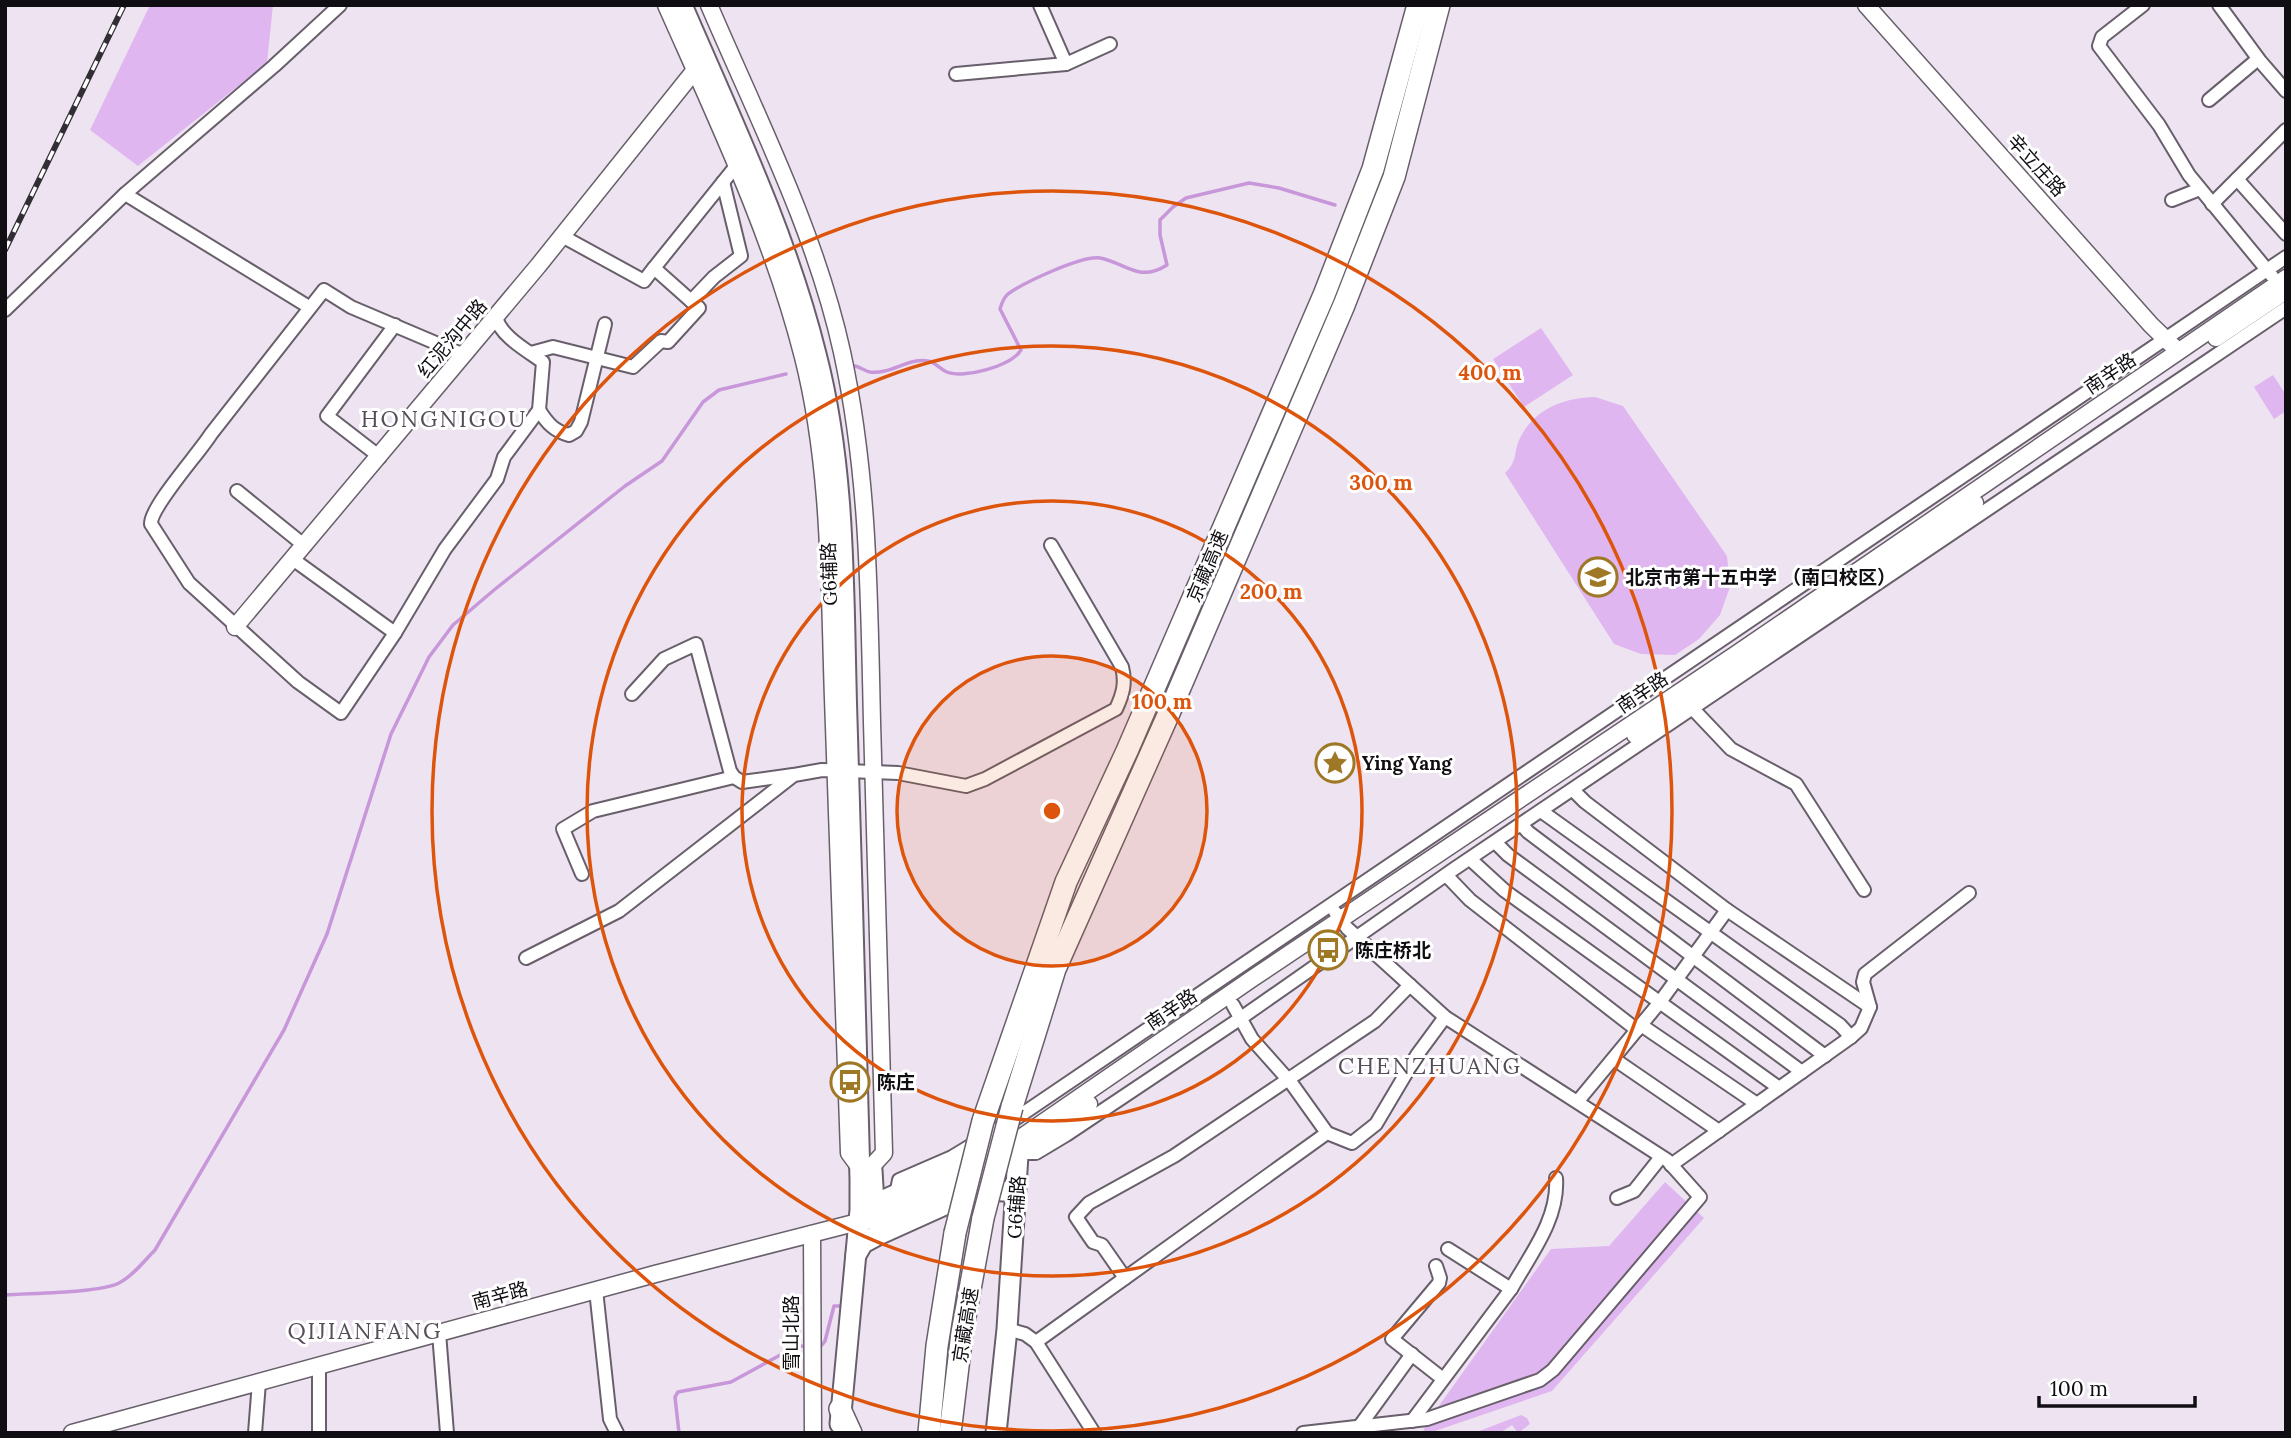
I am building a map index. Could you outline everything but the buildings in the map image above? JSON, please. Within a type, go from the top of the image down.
[{"type":"highway","name":"京藏高速","points":[[929,1433],[937,1346],[955,1233],[983,1121],[1066,882],[1127,751],[1313,320],[1368,181],[1412,34],[1418,5]]},
{"type":"highway","name":"京藏高速","points":[[950,1433],[962,1333],[983,1218],[1055,969],[1202,637],[1344,305],[1389,190],[1439,5]]},
{"type":"highway","points":[[840,1409],[851,1433]]},
{"type":"main road","name":"G6辅路","points":[[666,5],[736,166],[781,282],[803,359],[818,434],[855,771]]},
{"type":"main road","name":"G6辅路","points":[[682,5],[766,200],[794,278],[817,355],[832,432],[838,488],[855,771]]},
{"type":"main road","name":"G6辅路","points":[[695,5],[777,195],[806,273],[830,352],[845,430],[852,486],[855,771],[866,1167],[864,1212],[856,1255],[840,1409],[841,1433]]},
{"type":"main road","name":"G6辅路","points":[[709,5],[818,269],[841,349],[857,428],[864,485],[855,771]]},
{"type":"main road","name":"辛立庄路","points":[[1866,5],[2179,351]]},
{"type":"main road","name":"红泥沟中路","points":[[235,627],[496,317],[695,70]]},
{"type":"main road","name":"南辛路","points":[[1986,496],[2179,351],[2279,280]]},
{"type":"main road","name":"南辛路","points":[[1019,1146],[1348,928],[1986,496],[2279,280]]},
{"type":"main road","name":"南辛路","points":[[1019,1146],[1237,1012],[1348,928]]},
{"type":"main road","name":"G6辅路","points":[[864,1212],[896,1195],[1019,1146],[1007,1329],[996,1433]]},
{"type":"main road","points":[[864,1212],[890,1213],[1019,1146]]},
{"type":"main road","points":[[856,1255],[863,1243],[878,1235],[980,1189],[1002,1191],[1016,1204]]},
{"type":"main road","name":"南辛路","points":[[72,1433],[812,1234],[864,1212]]},
{"type":"main road","name":"雪山北路","points":[[812,1234],[813,1433]]},
{"type":"street","points":[[5,310],[125,194],[274,66],[340,5]]},
{"type":"street","points":[[1040,5],[1066,64]]},
{"type":"street","points":[[2143,5],[2102,37],[2099,46],[2159,125],[2200,189],[2279,280]]},
{"type":"street","points":[[2219,5],[2258,59],[2286,91]]},
{"type":"street","points":[[956,74],[1066,64],[1110,44]]},
{"type":"street","points":[[2208,100],[2258,59]]},
{"type":"street","points":[[2212,204],[2286,130]]},
{"type":"street","points":[[562,236],[644,281],[736,166]]},
{"type":"street","points":[[2237,179],[2286,234]]},
{"type":"street","points":[[691,301],[714,277],[741,256],[723,182]]},
{"type":"street","points":[[2172,201],[2200,189]]},
{"type":"street","points":[[125,194],[309,307]]},
{"type":"street","points":[[896,1195],[899,1180],[952,1157],[1015,1112],[1331,906],[2166,339],[2279,280],[2286,257]]},
{"type":"street","points":[[531,353],[553,347],[633,367],[661,341],[668,341],[699,308],[654,268]]},
{"type":"street","points":[[464,355],[351,307],[324,290],[211,434],[150,518],[151,524],[189,583],[235,627],[319,699],[341,713],[395,633],[445,549],[497,479],[504,457],[539,410],[543,362],[498,326],[496,317]]},
{"type":"street","points":[[1348,928],[1446,875],[1693,709],[1986,496],[2286,308]]},
{"type":"street","points":[[539,410],[558,432],[569,435],[576,431],[581,422],[605,324]]},
{"type":"street","points":[[380,457],[327,416],[395,325]]},
{"type":"street","points":[[1970,472],[1986,496]]},
{"type":"street","points":[[237,491],[305,546]]},
{"type":"street","points":[[632,694],[664,659],[696,644],[734,778],[743,782],[822,770],[855,771],[898,774],[966,786],[985,779],[1116,709],[1123,695],[1125,679],[1122,667],[1051,545]]},
{"type":"street","points":[[294,559],[395,633]]},
{"type":"street","points":[[1693,709],[1731,749],[1796,784],[1864,890]]},
{"type":"street","points":[[526,958],[620,911],[794,775]]},
{"type":"street","points":[[582,874],[563,829],[593,811],[734,778]]},
{"type":"street","points":[[1573,790],[1585,802],[1727,909],[1871,1007]]},
{"type":"street","points":[[1541,811],[1840,1025],[1851,1037]]},
{"type":"street","points":[[1521,824],[1528,832],[1825,1056]]},
{"type":"street","points":[[1494,842],[1802,1072]]},
{"type":"street","points":[[1470,859],[1505,891],[1779,1088]]},
{"type":"street","points":[[1446,875],[1470,900],[1639,1028],[1757,1104]]},
{"type":"street","points":[[1617,1198],[1634,1191],[1666,1161],[1719,1131],[1851,1037],[1861,1028],[1871,1007],[1863,982],[1865,974],[1969,893]]},
{"type":"street","points":[[1303,1433],[1427,1419],[1546,1376],[1700,1197],[1666,1161],[1445,1017],[1348,928],[1331,906]]},
{"type":"street","points":[[1577,1101],[1660,1002],[1727,909]]},
{"type":"street","points":[[1125,1278],[1102,1245],[1093,1242],[1076,1217],[1089,1203],[1174,1156],[1376,1021],[1410,985]]},
{"type":"street","points":[[1237,1012],[1252,1039],[1287,1079],[1327,1133],[1352,1143],[1376,1124],[1417,1055],[1445,1017]]},
{"type":"street","points":[[1614,1059],[1719,1131]]},
{"type":"street","points":[[1015,1112],[1019,1146]]},
{"type":"street","points":[[1036,1342],[1327,1133]]},
{"type":"street","points":[[1412,1421],[1511,1289],[1551,1217],[1556,1199],[1556,1178]]},
{"type":"street","points":[[1448,1249],[1511,1289]]},
{"type":"street","points":[[1436,1266],[1439,1283],[1392,1339],[1443,1379]]},
{"type":"street","points":[[596,1290],[610,1419],[617,1433]]},
{"type":"street","points":[[1007,1329],[1025,1334],[1036,1342],[1094,1433]]},
{"type":"street","points":[[439,1333],[447,1433]]},
{"type":"street","points":[[1359,1427],[1412,1354]]},
{"type":"street","points":[[318,1433],[319,1366]]},
{"type":"street","points":[[255,1433],[260,1382]]},
{"type":"shaded area","points":[[150,5],[273,5],[267,63],[138,166],[90,130]]},
{"type":"shaded area","points":[[1541,328],[1573,375],[1524,407],[1493,359]]},
{"type":"shaded area","points":[[2273,375],[2286,395],[2286,411],[2274,419],[2254,387]]},
{"type":"shaded area","points":[[1595,397],[1623,406],[1727,556],[1730,587],[1720,615],[1699,639],[1675,655],[1641,654],[1614,644],[1505,473],[1514,461],[1518,443],[1526,428],[1542,412],[1572,400]]},
{"type":"shaded area","points":[[1665,1182],[1704,1218],[1552,1391],[1435,1431],[1423,1432],[1426,1424],[1551,1249],[1609,1246]]},
{"type":"shaded area","points":[[1521,1415],[1527,1418],[1530,1424],[1518,1433],[1512,1425],[1500,1433],[1474,1433]]},
{"type":"waterway","points":[[855,366],[877,372],[921,360],[931,362],[947,372],[964,374],[987,370],[1008,361],[1021,350],[1000,309],[1006,296],[1026,283],[1091,258],[1109,260],[1140,272],[1157,270],[1167,265],[1160,235],[1160,220],[1186,198],[1249,183],[1279,188],[1335,205]]},
{"type":"waterway","points":[[5,1295],[81,1291],[110,1286],[129,1276],[155,1250],[284,1030],[327,934],[391,734],[429,657],[453,625],[625,486],[662,461],[703,402],[719,390],[786,374]]},
{"type":"waterway","points":[[822,1345],[834,1306],[841,1306]]},
{"type":"waterway","points":[[679,1433],[675,1397],[678,1392],[731,1382],[795,1347],[803,1346]]},
{"type":"railway","points":[[5,250],[124,5]]},
{"type":"place","name":"北京市第十五中学 （南口校区）","points":[[1598,577]]},
{"type":"place","name":"Ying Yang","points":[[1335,763]]},
{"type":"place","name":"陈庄桥北","points":[[1328,950]]},
{"type":"place","name":"陈庄","points":[[850,1082]]},
{"type":"district","name":"HONGNIGOU","points":[[444,419]]},
{"type":"district","name":"CHENZHUANG","points":[[1430,1066]]},
{"type":"district","name":"QIJIANFANG","points":[[365,1331]]}]
